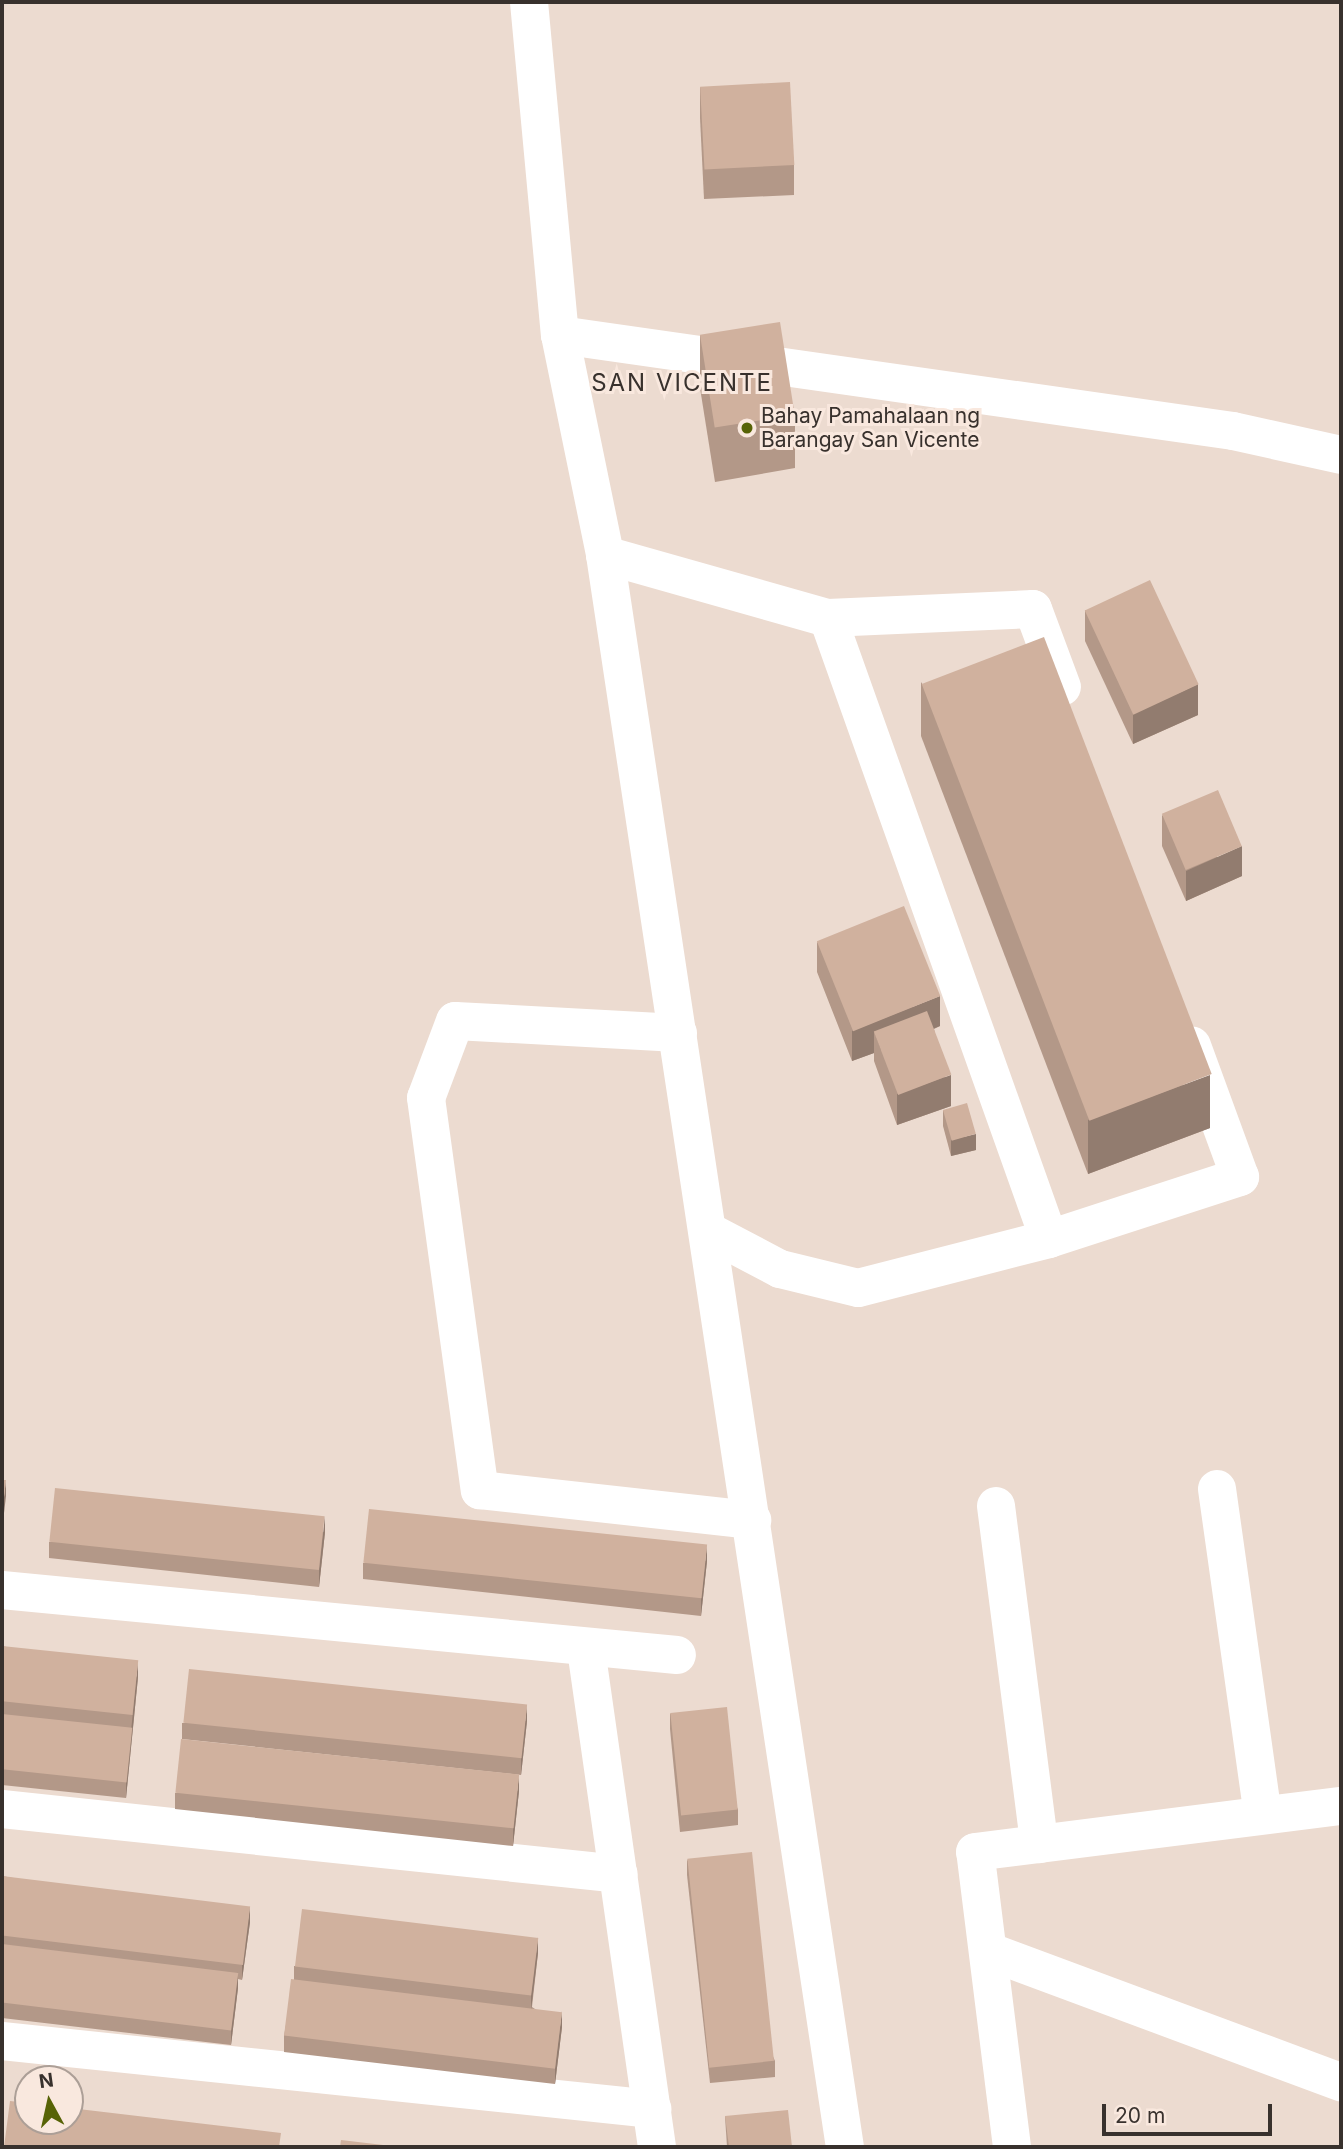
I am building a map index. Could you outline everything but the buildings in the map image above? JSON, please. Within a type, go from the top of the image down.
[{"type":"street","points":[[529,2],[560,335],[606,555],[845,2147]]},
{"type":"street","points":[[560,335],[1233,431],[1341,455]]},
{"type":"street","points":[[606,555],[828,618],[1033,609],[1076,725]]},
{"type":"street","points":[[828,618],[1049,1239]]},
{"type":"street","points":[[708,1231],[780,1269],[858,1288],[1049,1239],[1240,1177],[1179,1009]]},
{"type":"street","points":[[678,1033],[455,1021],[426,1098],[480,1490],[752,1520]]},
{"type":"street","points":[[1217,1489],[1263,1815]]},
{"type":"street","points":[[996,1506],[1039,1844]]},
{"type":"street","points":[[2,1590],[586,1649],[677,1655]]},
{"type":"street","points":[[586,1649],[657,2147]]},
{"type":"street","points":[[1012,2147],[975,1852],[1341,1806]]},
{"type":"street","points":[[2,1809],[619,1874]]},
{"type":"street","points":[[988,1951],[1341,2082]]},
{"type":"street","points":[[2,2041],[652,2109]]},
{"type":"place","name":"Bahay Pamahalaan ng Barangay San Vicente","points":[[747,428]]},
{"type":"district","name":"SAN VICENTE","points":[[682,383]]}]
